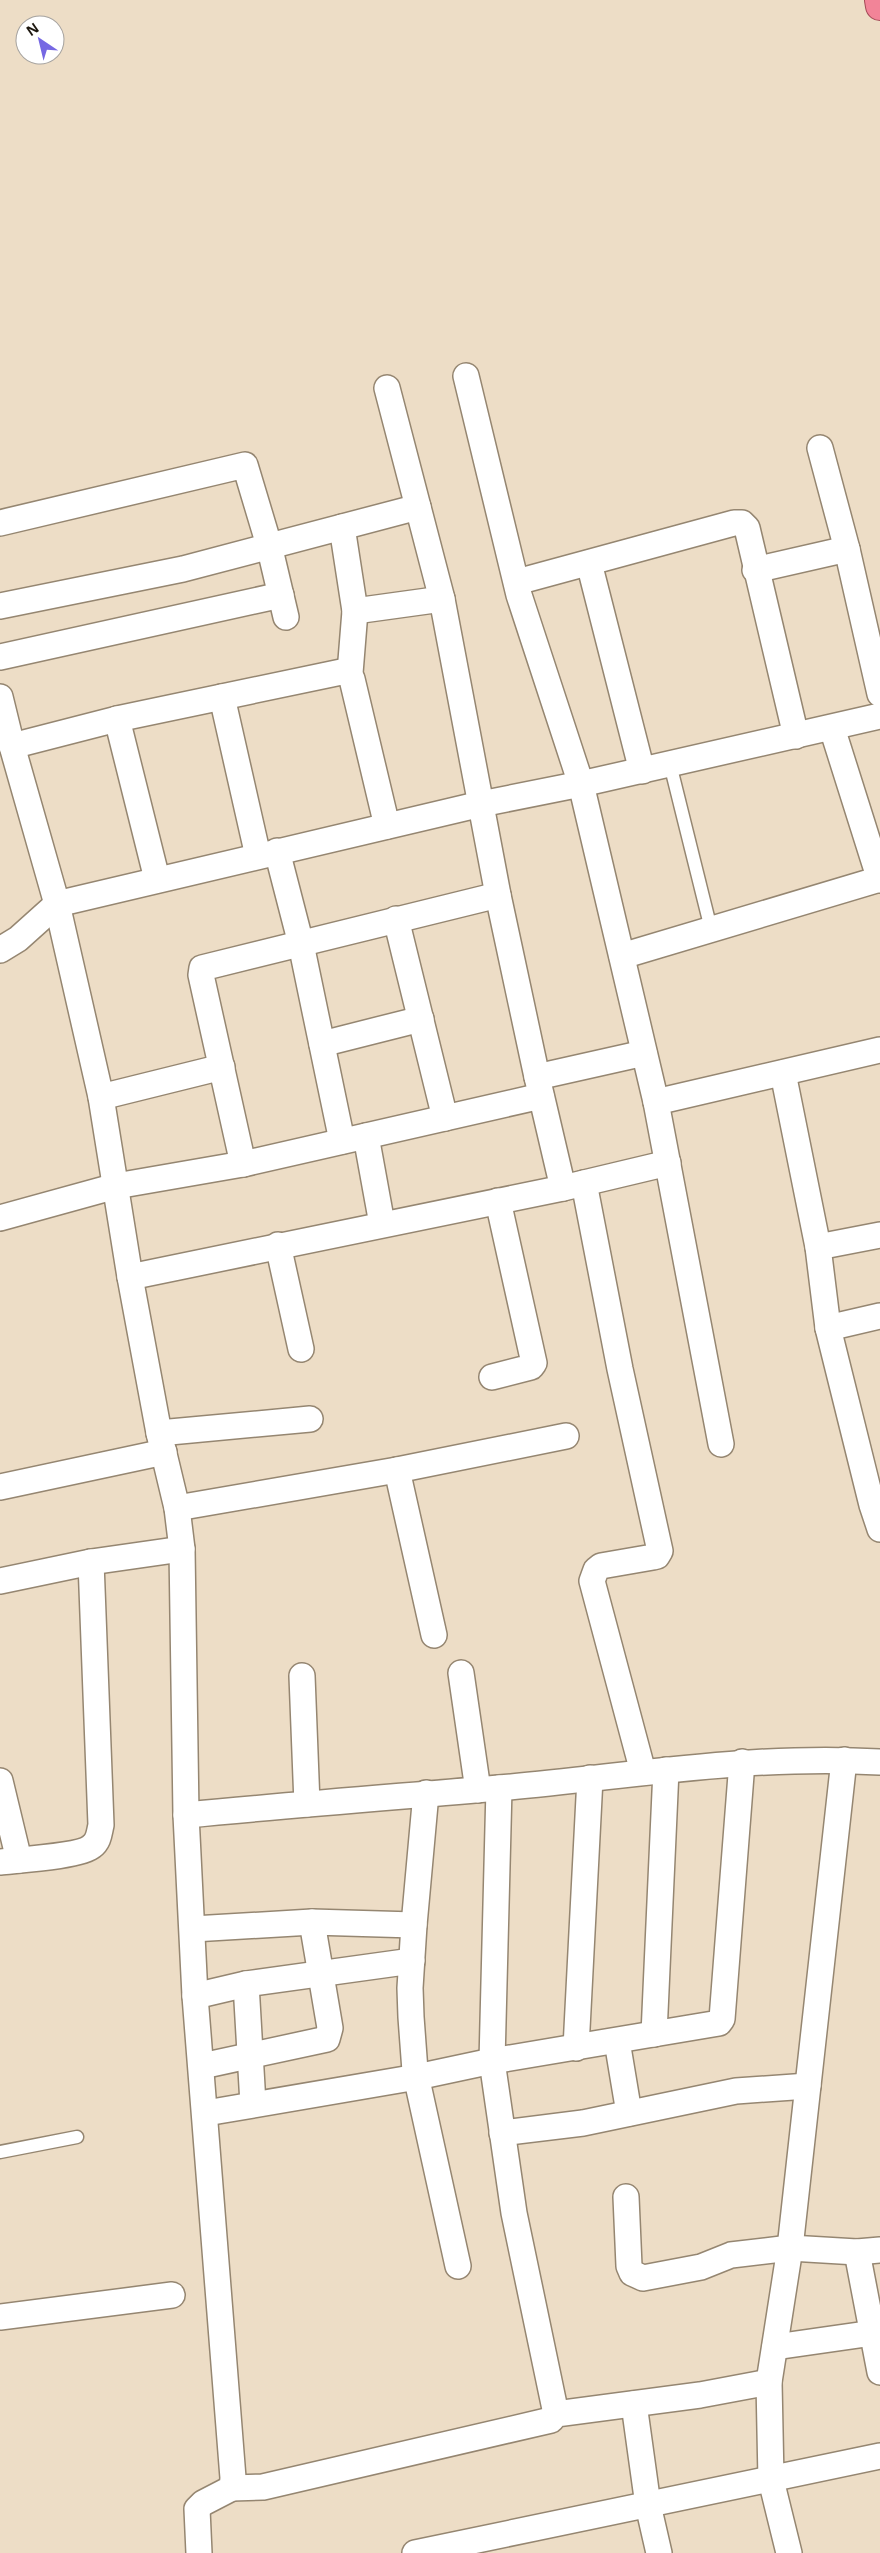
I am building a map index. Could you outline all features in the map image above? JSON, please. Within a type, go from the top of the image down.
[{"type":"highway","points":[[879,0],[880,6]]},
{"type":"street","points":[[466,376],[519,595],[581,784],[656,1102],[721,1444]]},
{"type":"street","points":[[387,388],[442,599],[498,895],[539,1087],[573,1185],[620,1369],[660,1551],[653,1558],[601,1566],[596,1570],[592,1581],[654,1771],[654,2034]]},
{"type":"street","points":[[820,448],[847,549],[880,694]]},
{"type":"street","points":[[0,523],[245,465],[269,545],[284,606],[0,657]]},
{"type":"street","points":[[0,606],[183,569],[418,507]]},
{"type":"street","points":[[517,582],[734,523],[742,523],[747,528],[755,570],[796,736]]},
{"type":"street","points":[[342,527],[355,611],[350,673],[387,826]]},
{"type":"street","points":[[755,570],[847,549]]},
{"type":"street","points":[[589,563],[642,771]]},
{"type":"street","points":[[355,611],[442,599]]},
{"type":"street","points":[[12,746],[117,719],[342,671],[350,673]]},
{"type":"street","points":[[0,696],[12,746],[57,904],[101,1097],[130,1277],[161,1443],[177,1508],[182,1549],[186,1815],[195,1996],[206,2113],[215,2266],[233,2478],[232,2488]]},
{"type":"street","points":[[222,697],[267,854],[301,944],[342,1141]]},
{"type":"street","points":[[0,950],[18,939],[57,904],[481,804],[642,771],[880,716]]},
{"type":"street","points":[[117,719],[157,879]]},
{"type":"street","points":[[622,956],[880,879],[832,728]]},
{"type":"street","points":[[243,1164],[200,970],[396,919],[498,895]]},
{"type":"street","points":[[396,919],[445,1118]]},
{"type":"street","points":[[322,1044],[421,1020]]},
{"type":"street","points":[[656,1102],[880,1050]]},
{"type":"street","points":[[0,1218],[116,1186],[243,1164],[445,1118],[644,1053]]},
{"type":"street","points":[[101,1097],[222,1067]]},
{"type":"street","points":[[783,1073],[818,1247],[828,1328],[872,1505],[880,1529]]},
{"type":"street","points":[[366,1136],[382,1224]]},
{"type":"street","points":[[130,1277],[498,1201],[668,1163]]},
{"type":"street","points":[[492,1377],[531,1367],[534,1363],[498,1201]]},
{"type":"street","points":[[818,1247],[880,1235]]},
{"type":"street","points":[[278,1245],[302,1349]]},
{"type":"street","points":[[828,1328],[880,1316]]},
{"type":"street","points":[[0,1487],[161,1443],[310,1419]]},
{"type":"street","points":[[177,1508],[398,1470],[566,1436]]},
{"type":"street","points":[[398,1470],[434,1634]]},
{"type":"street","points":[[0,1581],[90,1562],[182,1549]]},
{"type":"street","points":[[0,1780],[10,1861],[77,1852],[91,1848],[98,1840],[101,1825],[90,1562]]},
{"type":"street","points":[[461,1673],[488,1789],[492,2061],[514,2213],[556,2414]]},
{"type":"street","points":[[302,1676],[307,1804]]},
{"type":"street","points":[[186,1815],[488,1789],[742,1762],[844,1760],[880,1762]]},
{"type":"street","points":[[789,2553],[771,2480],[769,2382],[790,2248],[844,1760]]},
{"type":"street","points":[[206,2113],[417,2077],[492,2061],[717,2024],[722,2021],[742,1762]]},
{"type":"street","points":[[576,2048],[590,1778]]},
{"type":"street","points":[[426,1793],[414,1925],[411,2017],[417,2077],[458,2266]]},
{"type":"street","points":[[193,1929],[312,1922],[414,1925]]},
{"type":"street","points":[[202,2066],[327,2039],[330,2028],[312,1922]]},
{"type":"street","points":[[195,1996],[246,1984],[412,1961]]},
{"type":"street","points":[[246,1984],[253,2104]]},
{"type":"street","points":[[617,2041],[629,2113]]},
{"type":"street","points":[[502,2133],[583,2123],[736,2091],[808,2086]]},
{"type":"street","points":[[626,2197],[629,2266],[636,2277],[643,2278],[701,2267],[731,2255],[790,2248],[869,2251],[873,2333],[880,2372]]},
{"type":"street","points":[[0,2317],[172,2295]]},
{"type":"street","points":[[775,2347],[873,2333]]},
{"type":"street","points":[[200,2553],[197,2509],[203,2503],[232,2488],[263,2487],[551,2420],[556,2414],[700,2395],[769,2382]]},
{"type":"street","points":[[634,2404],[648,2506],[659,2553]]},
{"type":"street","points":[[415,2553],[516,2543],[648,2506],[880,2456]]},
{"type":"lane","points":[[670,764],[711,929]]},
{"type":"lane","points":[[0,2152],[77,2137]]}]
